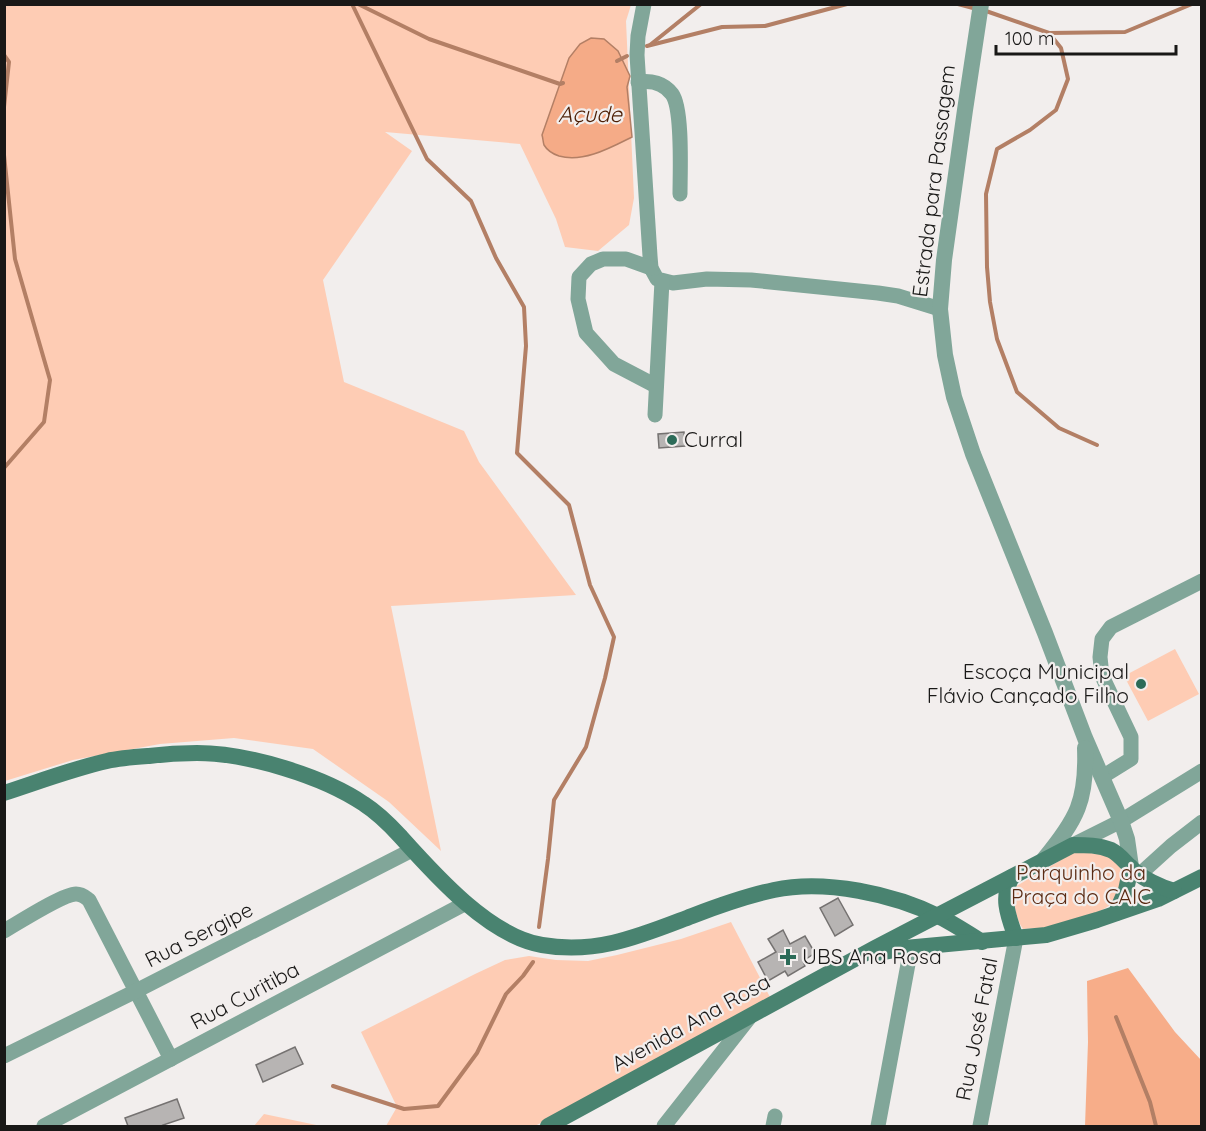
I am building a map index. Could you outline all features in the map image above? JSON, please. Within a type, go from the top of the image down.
[{"type":"main road","points":[[4,793],[109,760],[168,754],[227,755],[288,770],[350,795],[384,819],[466,903],[491,923],[540,945],[573,948],[603,946],[631,939],[742,899],[775,890],[805,887],[833,888],[874,894],[903,902],[939,916],[981,942]]},
{"type":"main road","name":"Avenida Ana Rosa","points":[[548,1126],[856,958],[1073,845]]},
{"type":"main road","points":[[1073,845],[1099,846],[1110,849],[1135,871],[1156,884],[1174,891],[1201,880]]},
{"type":"main road","points":[[1116,913],[1135,871]]},
{"type":"main road","points":[[1012,878],[1007,887],[1006,905],[1010,924],[1024,938]]},
{"type":"main road","name":"Avenida Ana Rosa","points":[[856,958],[911,948],[1024,938],[1071,928],[1158,899],[1174,891]]},
{"type":"street","points":[[644,4],[638,36],[638,82],[651,268],[657,279],[673,283],[727,279],[805,285],[898,296],[940,309]]},
{"type":"street","name":"Estrada para Passagem","points":[[981,4],[944,260],[940,309],[945,355],[954,397],[973,454],[1085,738],[1121,821],[1135,871]]},
{"type":"street","points":[[638,82],[648,80],[656,82],[672,94],[675,100],[679,120],[680,194]]},
{"type":"street","points":[[651,268],[626,259],[603,259],[591,264],[579,277],[578,299],[586,333],[614,364],[656,386]]},
{"type":"street","points":[[655,415],[662,281]]},
{"type":"street","points":[[1102,777],[1131,759],[1131,737],[1102,676],[1102,639],[1111,627],[1202,581]]},
{"type":"street","points":[[1044,859],[1071,825],[1080,804],[1085,780],[1085,738]]},
{"type":"street","points":[[1073,845],[1121,821],[1202,771]]},
{"type":"street","points":[[1135,871],[1202,822]]},
{"type":"street","name":"Rua Sergipe","points":[[4,1056],[412,850]]},
{"type":"street","points":[[4,931],[69,895],[81,895],[89,900],[171,1059]]},
{"type":"street","name":"Rua Curitiba","points":[[44,1126],[466,903]]},
{"type":"street","name":"Rua José Fatal","points":[[980,1126],[1024,938]]},
{"type":"street","points":[[878,1126],[911,948]]},
{"type":"street","points":[[664,1126],[750,1017]]},
{"type":"green space","points":[[5,5],[631,5],[626,21],[634,198],[629,225],[598,251],[565,247],[556,219],[520,144],[385,132],[412,151],[323,280],[344,382],[464,431],[479,462],[576,595],[391,606],[441,851],[389,802],[313,749],[234,738],[160,744],[73,760],[5,781]]},
{"type":"green space","points":[[1175,649],[1199,694],[1148,721],[1124,676]]},
{"type":"green space","name":"Parquinho da Praça do CAIC","points":[[1073,853],[1100,854],[1114,859],[1119,864],[1120,883],[1115,900],[1100,911],[1084,918],[1051,928],[1023,929],[1016,914],[1013,888]]},
{"type":"green space","points":[[731,922],[771,999],[535,1126],[386,1126],[397,1107],[361,1032],[505,960],[529,956],[588,961],[681,939]]},
{"type":"green space","points":[[264,1114],[321,1126],[254,1126]]},
{"type":"shaded area","points":[[1128,968],[1175,1032],[1201,1060],[1201,1126],[1085,1126],[1088,1042],[1087,981]]},
{"type":"water","name":"Açude","points":[[591,38],[604,39],[618,51],[630,76],[627,87],[632,137],[606,150],[587,156],[568,158],[559,156],[545,147],[542,135],[569,58],[580,44]]},
{"type":"building","name":"Curral","points":[[684,432],[685,446],[659,448],[658,434]]},
{"type":"building","points":[[838,898],[853,925],[835,936],[820,908]]},
{"type":"building","name":"UBS Ana Rosa","points":[[783,930],[790,944],[805,936],[815,953],[803,961],[805,966],[788,976],[785,971],[768,981],[758,962],[776,952],[768,939]]},
{"type":"building","points":[[295,1047],[303,1064],[263,1082],[256,1065]]},
{"type":"building","points":[[177,1099],[184,1118],[164,1126],[128,1126],[125,1118]]},
{"type":"waterway","points":[[352,4],[427,159],[471,201],[496,258],[524,307],[526,346],[517,453],[569,505],[590,585],[614,637],[586,747],[554,800],[539,927]]},
{"type":"waterway","points":[[358,4],[429,39],[560,84],[563,83]]},
{"type":"waterway","points":[[650,45],[701,4]]},
{"type":"waterway","points":[[647,46],[722,27],[765,26],[847,4]]},
{"type":"waterway","points":[[958,4],[973,8]]},
{"type":"waterway","points":[[986,11],[1049,33],[1125,32],[1192,4]]},
{"type":"waterway","points":[[1049,33],[1061,48],[1068,79],[1056,110],[1030,130],[997,149],[986,194],[990,302],[997,339],[1017,392],[1059,428],[1097,445]]},
{"type":"waterway","points":[[4,55],[9,62],[4,107]]},
{"type":"waterway","points":[[617,61],[627,56]]},
{"type":"waterway","points":[[4,155],[15,259],[50,380],[44,422],[4,468]]},
{"type":"waterway","points":[[333,1086],[404,1109],[438,1106],[477,1053],[506,994],[533,962]]},
{"type":"waterway","points":[[1116,1017],[1150,1102],[1156,1126]]},
{"type":"place","name":"Curral","points":[[672,440]]},
{"type":"place","name":"Escoça Municipal Flávio Cançado Filho","points":[[1141,684]]},
{"type":"place","name":"UBS Ana Rosa","points":[[788,957]]}]
